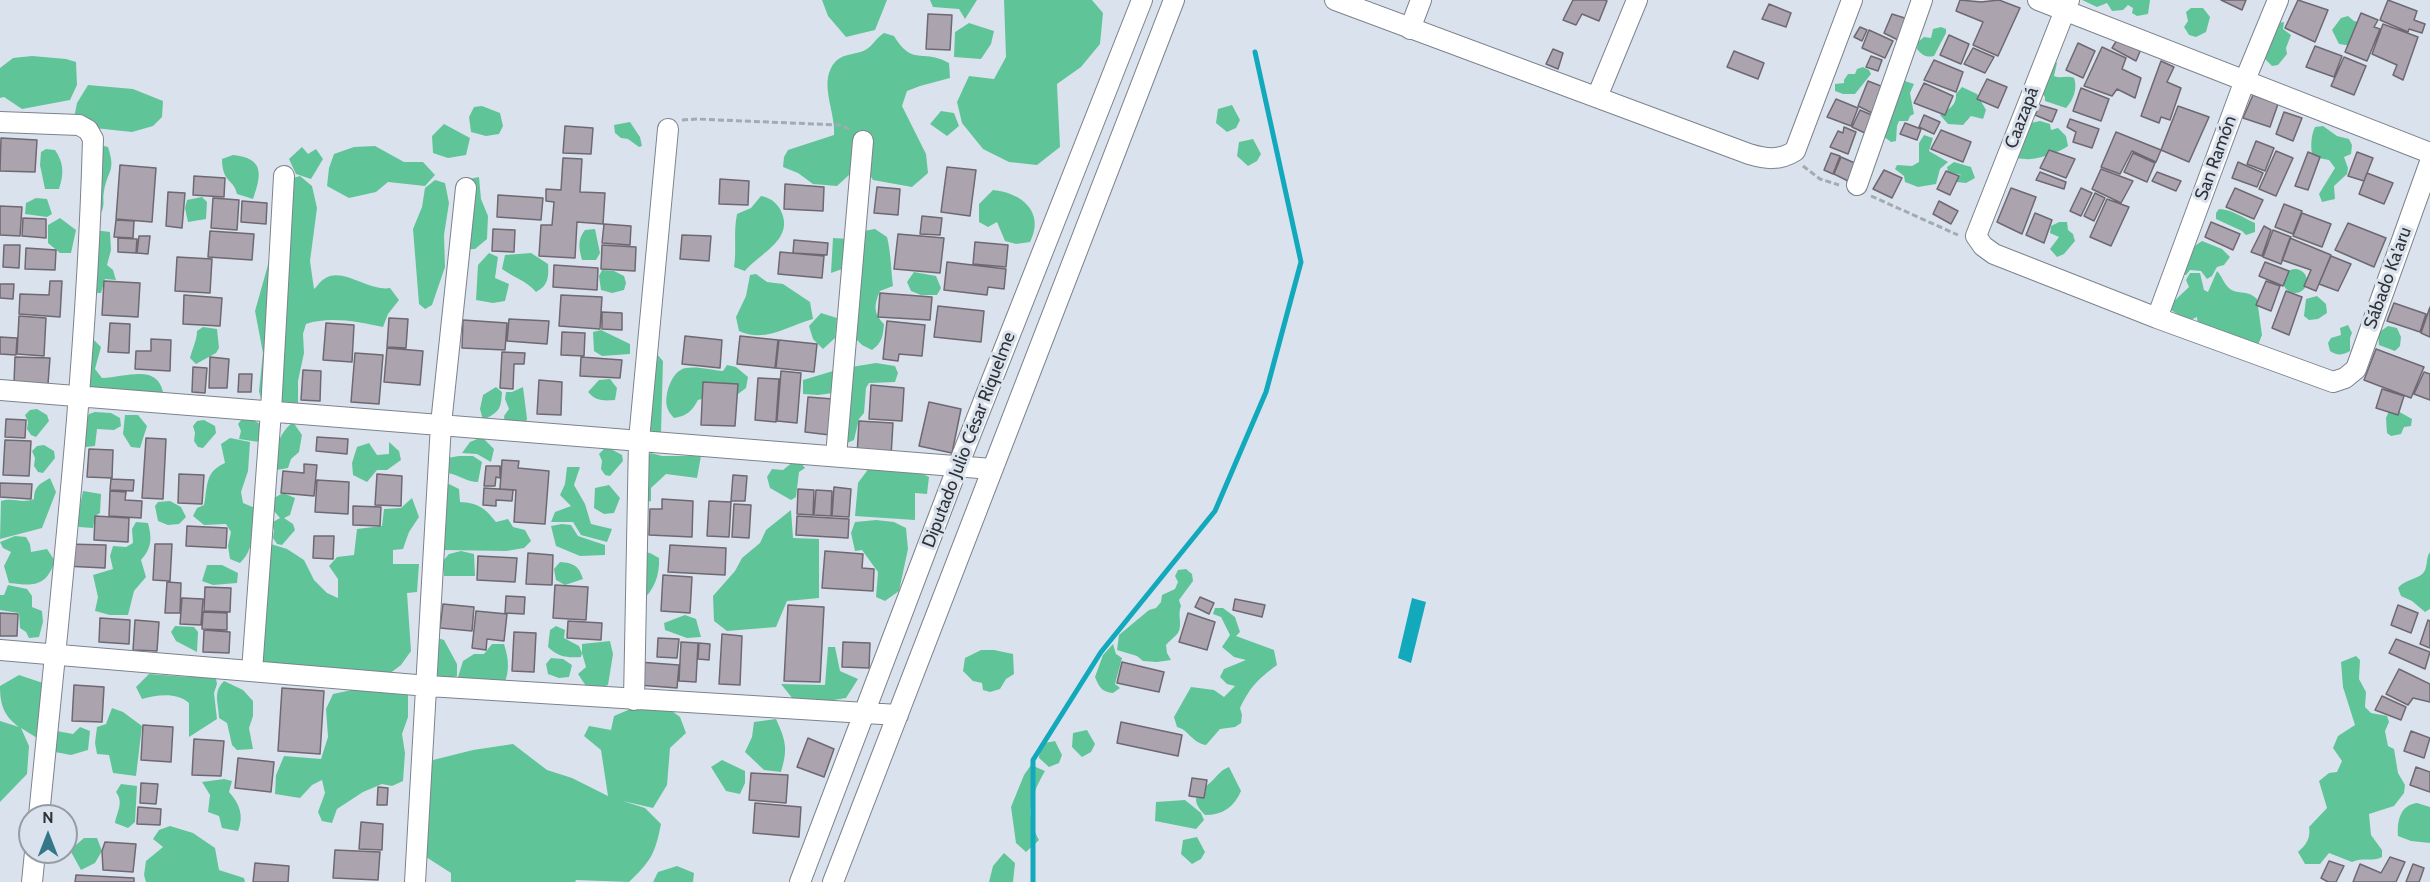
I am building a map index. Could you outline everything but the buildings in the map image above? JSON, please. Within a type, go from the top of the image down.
[{"type":"street","name":"Diputado Julio César Riquelme","points":[[800,882],[958,466],[1142,0]]},
{"type":"street","name":"Diputado Julio César Riquelme","points":[[833,882],[1174,0]]},
{"type":"street","points":[[1335,0],[1755,156],[1783,159],[1795,151],[1852,0]]},
{"type":"street","points":[[1410,29],[1421,0]]},
{"type":"street","points":[[1596,97],[1637,0]]},
{"type":"street","points":[[1857,185],[1922,0]]},
{"type":"street","points":[[2038,0],[2066,5],[2245,80],[2430,153]]},
{"type":"street","name":"San Ramón","points":[[2157,318],[2245,80],[2278,0]]},
{"type":"street","name":"Caazapá","points":[[1976,236],[2066,5]]},
{"type":"street","points":[[0,122],[79,125],[88,130],[93,139],[90,230],[78,396],[40,804]]},
{"type":"street","points":[[634,700],[639,440],[668,129]]},
{"type":"street","points":[[836,456],[862,141]]},
{"type":"street","name":"Sábado Ka'aru","points":[[2157,318],[2332,382],[2345,378],[2356,369],[2430,162]]},
{"type":"street","points":[[252,671],[271,411],[284,176]]},
{"type":"street","points":[[415,882],[428,686],[441,424],[466,188]]},
{"type":"street","points":[[1976,236],[1983,246],[1994,254],[2157,318]]},
{"type":"street","points":[[0,390],[992,469]]},
{"type":"street","points":[[0,650],[428,686],[898,715]]},
{"type":"street","points":[[32,882],[34,864]]},
{"type":"path","points":[[668,129],[682,120],[697,119],[840,125],[850,129],[862,141]]},
{"type":"path","points":[[1795,151],[1804,167],[1820,179],[1846,188],[1857,185],[1869,195],[1957,234],[1976,236]]},
{"type":"green space","points":[[822,0],[887,0],[875,30],[846,37],[828,16]]},
{"type":"green space","points":[[930,0],[977,0],[965,19],[959,9],[933,7]]},
{"type":"green space","points":[[1004,0],[1092,0],[1103,13],[1100,44],[1081,67],[1057,84],[1060,147],[1037,165],[1009,162],[983,149],[962,123],[957,102],[969,76],[994,79],[1006,57]]},
{"type":"green space","points":[[2082,0],[2150,0],[2148,14],[2137,16],[2132,13],[2133,8],[2128,5],[2123,10],[2112,11],[2107,3],[2097,7]]},
{"type":"green space","points":[[2191,8],[2203,8],[2210,17],[2206,32],[2196,37],[2189,35],[2184,27],[2188,21],[2186,12]]},
{"type":"green space","points":[[2348,16],[2359,22],[2352,46],[2339,44],[2332,30],[2341,18]]},
{"type":"green space","points":[[2284,22],[2283,29],[2291,35],[2286,48],[2287,54],[2278,65],[2272,66],[2264,58],[2278,23]]},
{"type":"green space","points":[[969,23],[994,31],[991,44],[981,59],[954,57],[955,32]]},
{"type":"green space","points":[[1941,27],[1946,29],[1946,33],[1934,56],[1929,57],[1922,54],[1917,49],[1918,42],[1924,37],[1931,38],[1933,29]]},
{"type":"green space","points":[[884,33],[894,36],[907,51],[913,54],[949,63],[950,78],[907,91],[902,106],[926,154],[928,173],[912,187],[873,180],[868,172],[854,162],[849,175],[837,186],[813,184],[798,173],[783,167],[784,157],[788,150],[834,135],[828,78],[836,61],[867,49]]},
{"type":"green space","points":[[32,56],[76,62],[77,85],[70,100],[22,109],[4,97],[0,98],[0,68],[13,58]]},
{"type":"green space","points":[[2055,61],[2057,63],[2054,76],[2071,77],[2075,82],[2074,94],[2066,108],[2045,101],[2045,97],[2032,82]]},
{"type":"green space","points":[[1863,67],[1871,74],[1855,94],[1835,91],[1835,84],[1844,83],[1848,74],[1855,74],[1857,69]]},
{"type":"green space","points":[[1902,80],[1914,84],[1910,93],[1914,114],[1908,121],[1899,121],[1896,141],[1891,142],[1883,136],[1897,94],[1902,91]]},
{"type":"green space","points":[[88,85],[133,89],[163,101],[162,117],[153,126],[132,132],[85,127],[74,118],[77,103]]},
{"type":"green space","points":[[1962,87],[1977,94],[1986,110],[1983,119],[1971,116],[1963,125],[1948,124],[1940,115],[1953,104],[1956,94]]},
{"type":"green space","points":[[1232,105],[1240,120],[1236,128],[1227,132],[1216,123],[1218,109]]},
{"type":"green space","points":[[482,106],[500,113],[503,126],[499,134],[486,136],[471,132],[469,117],[474,107]]},
{"type":"green space","points":[[941,111],[954,113],[959,126],[947,136],[930,124]]},
{"type":"green space","points":[[2040,121],[2050,124],[2051,130],[2058,128],[2066,136],[2068,146],[2040,157],[2011,159],[2022,134],[2027,134],[2027,127],[2030,123]]},
{"type":"green space","points":[[630,122],[640,137],[642,146],[639,147],[615,133],[614,125]]},
{"type":"green space","points":[[444,124],[470,138],[466,155],[448,158],[433,153],[432,136]]},
{"type":"green space","points":[[2323,126],[2337,136],[2349,139],[2352,145],[2351,154],[2344,157],[2348,168],[2347,174],[2334,186],[2335,199],[2322,202],[2319,194],[2335,168],[2329,160],[2313,157],[2312,154],[2311,142],[2315,127]]},
{"type":"green space","points":[[1924,135],[1933,138],[1929,151],[1948,162],[1940,169],[1936,184],[1918,187],[1905,182],[1904,176],[1895,169],[1897,165],[1912,166],[1919,162],[1919,143]]},
{"type":"green space","points":[[1253,139],[1261,154],[1257,161],[1248,166],[1237,156],[1239,142]]},
{"type":"green space","points":[[96,144],[108,147],[111,161],[100,215],[89,214]]},
{"type":"green space","points":[[375,146],[404,162],[423,162],[435,175],[425,186],[388,182],[376,192],[349,198],[327,186],[329,168],[334,154],[354,147]]},
{"type":"green space","points":[[302,147],[308,154],[316,149],[323,159],[311,179],[296,174],[289,159]]},
{"type":"green space","points":[[46,149],[55,150],[62,164],[59,189],[45,189],[40,165],[41,152]]},
{"type":"green space","points":[[233,155],[250,160],[258,169],[258,182],[253,199],[237,194],[226,177],[222,159]]},
{"type":"green space","points":[[1954,162],[1971,167],[1975,178],[1966,183],[1957,182],[1957,177],[1961,175],[1948,172],[1947,167]]},
{"type":"green space","points":[[300,176],[312,186],[317,208],[310,261],[314,289],[324,279],[339,275],[373,286],[390,288],[399,300],[388,314],[383,327],[335,320],[306,324],[303,334],[304,353],[298,381],[298,405],[263,406],[259,391],[263,353],[255,311],[273,247],[279,182]]},
{"type":"green space","points":[[479,177],[481,199],[488,216],[487,239],[475,249],[457,250],[464,180]]},
{"type":"green space","points":[[435,180],[445,183],[449,203],[444,235],[445,267],[432,305],[425,309],[419,304],[413,229],[422,207],[425,188]]},
{"type":"green space","points":[[993,190],[1013,195],[1028,206],[1033,213],[1035,222],[1030,242],[1016,244],[1005,241],[997,222],[988,227],[979,222],[979,204]]},
{"type":"green space","points":[[761,196],[772,200],[778,206],[784,219],[784,229],[774,244],[745,271],[734,267],[737,214],[751,208]]},
{"type":"green space","points":[[202,197],[207,202],[206,219],[188,222],[185,208],[187,200]]},
{"type":"green space","points":[[36,198],[47,199],[52,214],[47,217],[25,214],[26,203]]},
{"type":"green space","points":[[2219,209],[2232,212],[2255,223],[2255,232],[2246,235],[2216,219]]},
{"type":"green space","points":[[60,218],[76,230],[71,253],[60,253],[48,243],[48,225]]},
{"type":"green space","points":[[2059,222],[2067,222],[2068,230],[2073,234],[2075,241],[2064,254],[2057,257],[2050,249],[2059,237],[2050,233],[2051,226]]},
{"type":"green space","points":[[595,229],[600,253],[596,260],[582,260],[581,237],[585,230]]},
{"type":"green space","points":[[875,229],[887,237],[893,286],[880,291],[878,296],[876,309],[884,328],[880,342],[872,350],[855,338],[864,231]]},
{"type":"green space","points":[[94,230],[110,232],[111,250],[107,265],[113,270],[116,280],[105,279],[101,293],[93,293]]},
{"type":"green space","points":[[833,238],[849,239],[845,268],[831,273]]},
{"type":"green space","points":[[2202,241],[2222,249],[2230,257],[2207,279],[2201,271],[2190,270],[2186,275],[2181,274],[2189,250]]},
{"type":"green space","points":[[489,253],[498,257],[495,278],[509,284],[505,301],[493,303],[476,300],[478,265]]},
{"type":"green space","points":[[531,253],[548,264],[547,281],[536,292],[502,269],[505,255]]},
{"type":"green space","points":[[2295,269],[2303,273],[2307,281],[2303,289],[2295,293],[2287,289],[2283,281],[2287,273]]},
{"type":"green space","points":[[602,270],[614,271],[624,276],[626,283],[624,290],[612,293],[601,290],[599,276]]},
{"type":"green space","points":[[2217,271],[2232,290],[2249,294],[2257,299],[2262,335],[2258,345],[2198,327],[2197,317],[2188,321],[2171,310],[2171,304],[2189,287],[2186,280],[2190,273],[2200,273],[2204,290],[2208,292]]},
{"type":"green space","points":[[914,272],[936,276],[941,288],[937,295],[921,295],[911,291],[907,282]]},
{"type":"green space","points":[[756,274],[767,282],[783,284],[810,302],[813,319],[767,334],[758,335],[739,331],[736,317],[746,296],[750,275]]},
{"type":"green space","points":[[2317,296],[2326,304],[2327,313],[2318,319],[2309,320],[2304,316],[2306,299]]},
{"type":"green space","points":[[821,313],[837,318],[835,338],[823,349],[813,339],[809,326]]},
{"type":"green space","points":[[2348,325],[2352,333],[2350,351],[2335,354],[2330,351],[2328,343],[2331,338],[2341,335],[2340,328]]},
{"type":"green space","points":[[2388,326],[2397,328],[2401,337],[2400,346],[2395,351],[2379,345],[2378,333]]},
{"type":"green space","points":[[203,327],[217,329],[219,348],[216,353],[196,364],[190,358],[197,331]]},
{"type":"green space","points":[[601,330],[630,344],[630,354],[602,356],[594,351],[593,332]]},
{"type":"green space","points":[[91,337],[101,347],[95,369],[102,378],[133,374],[150,376],[157,380],[162,388],[164,400],[152,408],[136,411],[122,402],[86,400]]},
{"type":"green space","points":[[655,352],[663,361],[661,432],[650,443],[640,413]]},
{"type":"green space","points":[[876,363],[895,366],[898,373],[895,382],[869,383],[866,388],[864,413],[859,419],[854,440],[847,443],[841,436],[851,367]]},
{"type":"green space","points":[[727,365],[736,367],[748,377],[746,388],[738,394],[727,392],[698,400],[689,412],[674,418],[666,402],[670,383],[677,373],[686,368],[723,371]]},
{"type":"green space","points":[[833,371],[833,393],[803,394],[803,380]]},
{"type":"green space","points":[[610,379],[617,388],[615,400],[600,400],[588,392],[599,380]]},
{"type":"green space","points":[[496,387],[502,392],[500,407],[483,420],[480,409],[483,395]]},
{"type":"green space","points":[[523,387],[527,419],[523,430],[505,425],[504,416],[509,409],[505,399],[506,392]]},
{"type":"green space","points":[[37,409],[47,415],[49,421],[36,437],[31,435],[27,429],[28,422],[25,415],[30,410]]},
{"type":"green space","points":[[2396,410],[2412,419],[2411,426],[2404,427],[2401,434],[2391,436],[2387,433],[2386,418],[2389,411]]},
{"type":"green space","points":[[111,413],[120,418],[121,426],[114,430],[97,429],[95,446],[86,447],[79,444],[84,424],[89,414]]},
{"type":"green space","points":[[125,415],[138,415],[147,426],[140,448],[131,447],[123,434]]},
{"type":"green space","points":[[250,418],[260,424],[259,442],[239,439],[241,431],[238,424],[242,419]]},
{"type":"green space","points":[[204,420],[215,426],[216,433],[203,448],[198,447],[194,441],[193,426],[197,421]]},
{"type":"green space","points":[[293,422],[302,435],[299,452],[291,459],[288,468],[271,471],[280,438]]},
{"type":"green space","points":[[482,437],[494,449],[491,462],[477,454],[462,453],[470,442]]},
{"type":"green space","points":[[230,438],[250,442],[248,471],[241,492],[243,503],[255,508],[260,522],[247,553],[240,563],[230,559],[228,546],[231,532],[226,524],[204,525],[193,516],[197,508],[204,505],[210,475],[225,463],[221,444]]},
{"type":"green space","points":[[389,442],[399,451],[401,460],[387,470],[377,470],[367,482],[353,475],[352,463],[357,447],[369,443],[377,455],[389,454]]},
{"type":"green space","points":[[44,445],[54,451],[55,458],[43,473],[38,472],[34,466],[35,458],[32,451],[37,446]]},
{"type":"green space","points":[[604,449],[611,449],[622,455],[623,461],[610,476],[605,475],[601,469],[602,461],[599,454]]},
{"type":"green space","points":[[651,453],[662,456],[701,456],[697,478],[666,474],[651,488],[651,501],[641,503],[637,467]]},
{"type":"green space","points":[[473,456],[482,462],[478,482],[448,473],[442,464],[447,458]]},
{"type":"green space","points":[[794,461],[800,462],[805,468],[799,472],[796,497],[791,500],[770,488],[767,477],[772,469],[783,470]]},
{"type":"green space","points":[[567,467],[580,467],[574,485],[585,504],[591,524],[612,529],[607,542],[581,535],[573,522],[551,522],[555,512],[571,506],[560,495],[565,484]]},
{"type":"green space","points":[[869,468],[915,470],[929,477],[927,494],[915,493],[915,520],[855,516],[858,483]]},
{"type":"green space","points":[[50,478],[56,492],[42,528],[0,539],[1,501],[34,499],[38,486]]},
{"type":"green space","points":[[449,484],[459,489],[460,502],[481,507],[496,522],[508,519],[513,527],[525,530],[531,541],[524,548],[506,551],[443,550],[444,487]]},
{"type":"green space","points":[[609,485],[620,498],[614,513],[604,514],[594,508],[595,488]]},
{"type":"green space","points":[[83,491],[101,494],[100,513],[95,516],[93,528],[79,527],[71,516],[79,512]]},
{"type":"green space","points":[[283,493],[295,498],[290,515],[284,518],[293,524],[295,530],[282,545],[277,544],[273,538],[274,530],[271,523],[280,518],[274,511],[274,498]]},
{"type":"green space","points":[[412,498],[419,517],[409,532],[403,549],[393,550],[393,564],[419,564],[417,592],[407,593],[411,651],[401,665],[389,674],[261,667],[262,562],[271,544],[287,549],[304,560],[314,580],[327,593],[338,598],[338,579],[329,566],[337,557],[354,555],[357,529],[382,526],[384,509],[401,508]]},
{"type":"green space","points":[[170,501],[181,507],[186,517],[179,524],[168,525],[158,521],[155,506],[158,502]]},
{"type":"green space","points":[[791,510],[793,538],[819,539],[819,598],[787,601],[776,627],[727,631],[714,621],[713,596],[735,571],[742,558],[760,543],[766,530]]},
{"type":"green space","points":[[876,520],[894,522],[906,528],[908,549],[899,591],[885,601],[876,597],[878,572],[862,550],[855,551],[851,533],[855,522]]},
{"type":"green space","points":[[136,522],[148,523],[149,528],[149,547],[141,560],[146,577],[134,591],[128,615],[110,615],[95,611],[98,597],[93,575],[113,569],[110,556],[113,546],[126,547],[133,543],[132,529]]},
{"type":"green space","points":[[571,525],[578,536],[605,545],[605,555],[580,556],[556,546],[551,526]]},
{"type":"green space","points":[[15,536],[26,537],[31,552],[47,549],[55,561],[48,576],[38,583],[9,583],[4,566],[11,552],[3,548],[0,542]]},
{"type":"green space","points":[[635,550],[650,553],[659,558],[655,582],[641,602]]},
{"type":"green space","points":[[461,551],[474,554],[475,576],[444,576],[443,561],[449,554]]},
{"type":"green space","points":[[2430,552],[2430,609],[2425,612],[2412,601],[2401,596],[2398,588],[2423,573]]},
{"type":"green space","points":[[560,562],[575,566],[583,579],[565,585],[556,580],[554,569]]},
{"type":"green space","points":[[207,565],[222,565],[238,573],[237,583],[213,585],[202,581]]},
{"type":"green space","points":[[1186,569],[1192,574],[1193,581],[1179,600],[1181,606],[1178,633],[1166,645],[1171,660],[1143,661],[1137,656],[1117,650],[1119,635],[1149,610],[1156,608],[1161,602],[1162,595],[1175,589],[1178,582],[1175,576],[1178,570]]},
{"type":"green space","points":[[8,585],[27,589],[32,596],[32,607],[42,611],[43,622],[39,637],[29,638],[20,628],[19,613],[0,610],[0,595],[4,595]]},
{"type":"green space","points":[[1215,608],[1223,608],[1235,617],[1240,632],[1236,636],[1274,650],[1277,665],[1247,694],[1240,708],[1241,723],[1235,727],[1220,729],[1206,745],[1197,742],[1177,727],[1174,717],[1191,687],[1214,690],[1224,697],[1235,686],[1227,684],[1220,677],[1224,669],[1246,660],[1234,657],[1222,647],[1230,635],[1221,617],[1213,614]]},
{"type":"green space","points":[[685,615],[696,619],[701,637],[687,638],[665,630],[664,623]]},
{"type":"green space","points":[[175,626],[194,627],[198,632],[197,652],[176,641],[171,632]]},
{"type":"green space","points":[[556,626],[565,630],[564,638],[579,646],[581,657],[563,656],[548,647],[550,630]]},
{"type":"green space","points":[[431,636],[444,640],[457,664],[457,676],[431,684]]},
{"type":"green space","points":[[610,641],[613,654],[608,685],[590,692],[578,674],[586,667],[582,644]]},
{"type":"green space","points":[[492,644],[504,644],[506,650],[508,671],[503,687],[466,683],[458,677],[463,661],[474,654],[484,654]]},
{"type":"green space","points":[[1113,644],[1116,654],[1122,658],[1115,684],[1120,688],[1113,693],[1101,688],[1095,677],[1103,655]]},
{"type":"green space","points":[[828,647],[835,647],[840,671],[858,679],[846,698],[815,703],[793,699],[781,684],[825,685]]},
{"type":"green space","points":[[981,650],[1013,654],[1014,674],[1006,679],[1000,689],[990,692],[983,690],[982,683],[973,681],[963,671],[965,658]]},
{"type":"green space","points":[[2356,656],[2360,660],[2359,679],[2366,692],[2365,707],[2371,713],[2387,716],[2389,722],[2385,731],[2388,746],[2394,749],[2398,773],[2405,785],[2404,793],[2394,806],[2369,814],[2371,835],[2382,850],[2382,857],[2352,862],[2329,853],[2320,864],[2305,864],[2298,852],[2307,841],[2309,827],[2327,808],[2319,781],[2329,773],[2337,772],[2342,761],[2333,748],[2338,736],[2355,725],[2343,687],[2341,662]]},
{"type":"green space","points":[[551,658],[563,659],[572,665],[569,677],[559,678],[548,674],[546,664]]},
{"type":"green space","points":[[149,674],[189,677],[215,674],[217,684],[214,693],[217,719],[189,737],[189,703],[173,696],[142,699],[136,687]]},
{"type":"green space","points":[[19,675],[43,683],[37,738],[21,728],[29,746],[27,774],[0,802],[0,721],[19,727],[4,710],[0,686]]},
{"type":"green space","points":[[224,681],[243,690],[253,701],[253,716],[249,728],[253,749],[237,750],[232,745],[227,723],[219,718],[217,694]]},
{"type":"green space","points":[[352,690],[408,695],[408,717],[402,734],[405,753],[403,781],[392,786],[382,784],[363,792],[337,809],[332,823],[322,821],[318,812],[325,793],[322,780],[312,785],[300,798],[275,794],[276,775],[284,756],[321,759],[328,737],[326,709],[333,694]]},
{"type":"green space","points":[[112,708],[123,712],[142,726],[136,776],[113,773],[109,755],[97,754],[95,743],[97,727],[106,724]]},
{"type":"green space","points":[[668,708],[680,717],[686,733],[670,748],[667,785],[653,808],[623,801],[645,808],[661,824],[657,843],[651,856],[629,882],[576,880],[575,882],[451,882],[451,873],[423,855],[423,801],[433,760],[473,750],[513,744],[547,770],[572,778],[608,796],[601,750],[584,736],[589,726],[611,730],[614,716],[628,710]]},
{"type":"green space","points":[[776,719],[785,745],[781,772],[764,770],[745,752],[752,737],[754,722]]},
{"type":"green space","points":[[80,727],[90,731],[88,750],[71,755],[55,752],[54,740],[57,731],[73,734]]},
{"type":"green space","points":[[1087,730],[1095,744],[1091,752],[1082,757],[1072,747],[1073,733]]},
{"type":"green space","points":[[1055,741],[1062,755],[1059,763],[1049,767],[1039,758],[1040,744]]},
{"type":"green space","points":[[722,760],[745,771],[745,783],[740,794],[726,791],[711,767]]},
{"type":"green space","points":[[1031,765],[1045,771],[1031,805],[1034,830],[1039,840],[1026,852],[1016,843],[1011,807],[1024,775]]},
{"type":"green space","points":[[1229,767],[1241,791],[1235,802],[1227,809],[1217,814],[1205,815],[1197,804],[1197,795],[1220,772]]},
{"type":"green space","points":[[224,779],[232,781],[229,792],[236,801],[241,815],[238,831],[222,828],[219,816],[208,812],[210,795],[202,782]]},
{"type":"green space","points":[[121,784],[137,786],[135,822],[128,828],[115,823],[120,803],[116,792]]},
{"type":"green space","points":[[1185,800],[1201,813],[1204,820],[1196,829],[1155,821],[1156,802]]},
{"type":"green space","points":[[2417,803],[2430,807],[2430,843],[2411,841],[2398,836],[2398,825],[2403,810]]},
{"type":"green space","points":[[170,826],[193,833],[215,848],[219,870],[244,878],[245,882],[146,882],[144,875],[146,861],[163,847],[153,839],[159,830]]},
{"type":"green space","points":[[1197,837],[1205,852],[1201,859],[1192,864],[1181,854],[1183,840]]},
{"type":"green space","points":[[84,838],[97,838],[102,851],[95,863],[81,870],[78,864],[78,843]]},
{"type":"green space","points":[[1004,853],[1015,863],[1013,882],[989,882],[993,866]]},
{"type":"green space","points":[[677,866],[694,873],[693,882],[653,882],[658,872]]},
{"type":"water","points":[[1412,598],[1426,602],[1411,663],[1398,658]]},
{"type":"waterway","points":[[1033,882],[1033,760],[1101,652],[1215,511],[1266,392],[1301,262],[1255,52]]}]
